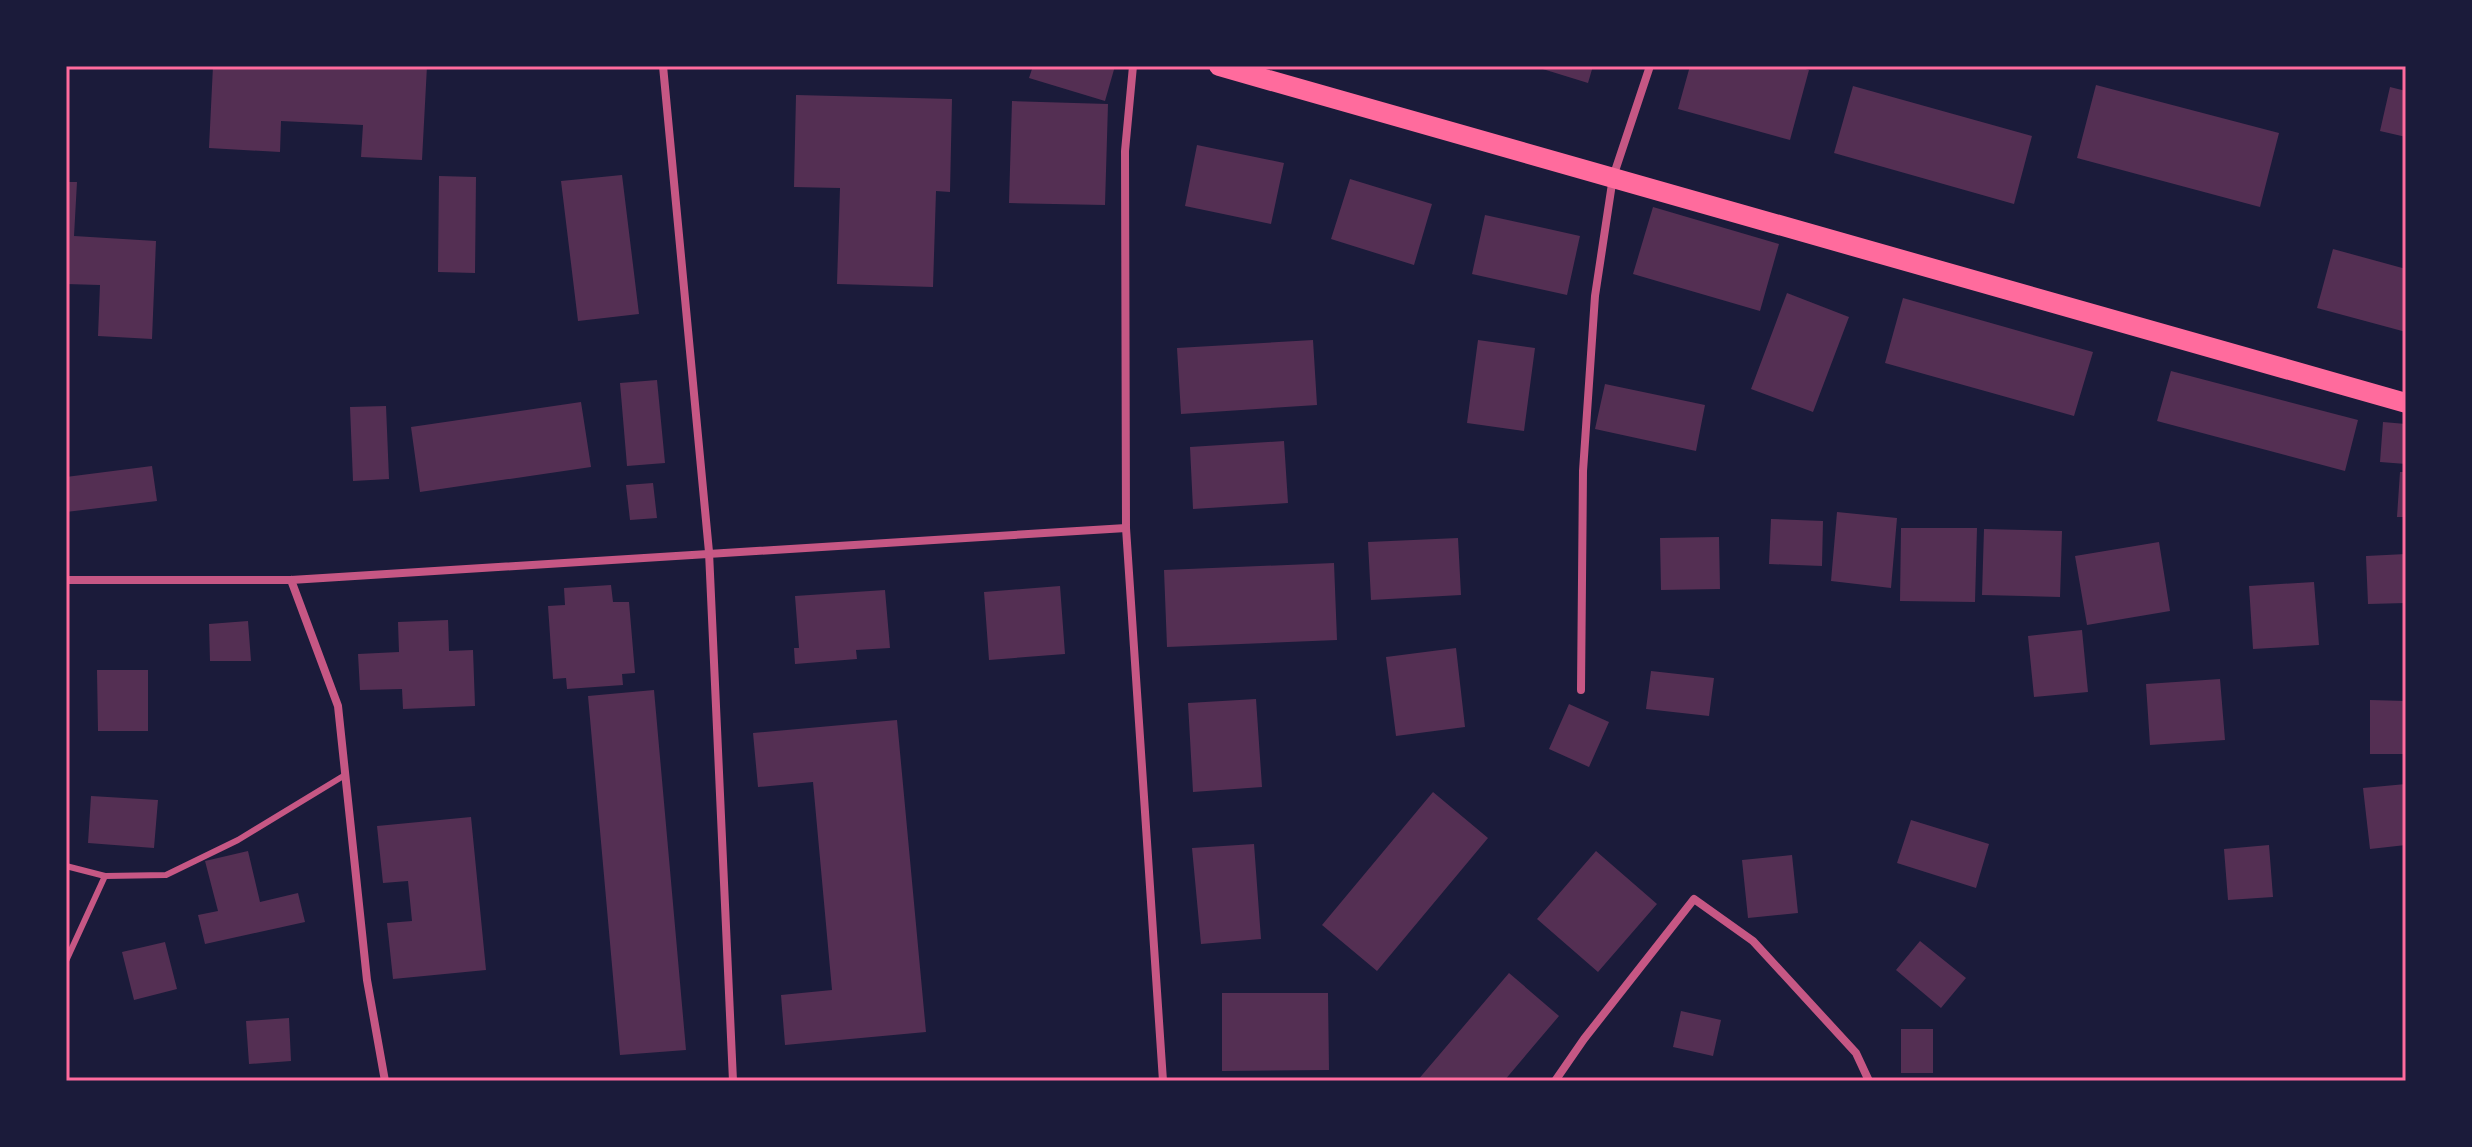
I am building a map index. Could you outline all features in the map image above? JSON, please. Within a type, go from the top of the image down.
[{"type":"main road","points":[[1219,66],[2406,403]]},
{"type":"street","points":[[663,66],[709,552],[733,1081]]},
{"type":"street","points":[[1133,66],[1125,151],[1126,528],[1163,1081]]},
{"type":"street","points":[[1581,690],[1583,471],[1595,296],[1613,177],[1650,66]]},
{"type":"street","points":[[66,580],[291,580],[1126,528]]},
{"type":"street","points":[[291,580],[338,706],[367,980],[385,1081]]},
{"type":"street","points":[[1555,1081],[1584,1039],[1694,899],[1753,941],[1856,1053],[1869,1081]]},
{"type":"lane","points":[[66,866],[105,876],[166,875],[238,840],[345,775]]},
{"type":"lane","points":[[66,961],[105,876]]},
{"type":"building","points":[[213,66],[427,66],[422,160],[361,157],[363,125],[281,121],[280,152],[209,148]]},
{"type":"building","points":[[1033,66],[1115,66],[1105,101],[1029,78]]},
{"type":"building","points":[[1533,66],[1593,66],[1588,83]]},
{"type":"building","points":[[1690,66],[1795,66],[1809,70],[1790,140],[1678,109]]},
{"type":"building","points":[[2096,85],[2279,133],[2260,207],[2077,158]]},
{"type":"building","points":[[1853,86],[2032,136],[2014,204],[1834,153]]},
{"type":"building","points":[[2390,87],[2406,91],[2406,137],[2380,131]]},
{"type":"building","points":[[796,95],[952,99],[950,192],[936,191],[933,287],[837,284],[840,188],[794,187]]},
{"type":"building","points":[[1012,101],[1108,104],[1105,205],[1009,203]]},
{"type":"building","points":[[1197,145],[1284,163],[1271,224],[1185,206]]},
{"type":"building","points":[[622,175],[639,314],[578,321],[561,181]]},
{"type":"building","points":[[439,176],[476,177],[475,273],[438,272]]},
{"type":"building","points":[[1350,179],[1432,204],[1414,265],[1331,239]]},
{"type":"building","points":[[66,182],[77,182],[74,236],[156,241],[152,339],[98,336],[100,285],[66,284]]},
{"type":"building","points":[[1653,207],[1779,244],[1760,311],[1633,274]]},
{"type":"building","points":[[1485,215],[1580,236],[1567,295],[1472,274]]},
{"type":"building","points":[[2333,249],[2406,269],[2406,332],[2317,308]]},
{"type":"building","points":[[1787,293],[1849,317],[1813,412],[1751,389]]},
{"type":"building","points":[[1903,298],[2093,352],[2074,416],[1885,363]]},
{"type":"building","points":[[1313,340],[1317,405],[1181,414],[1177,348]]},
{"type":"building","points":[[1478,340],[1535,348],[1524,431],[1467,423]]},
{"type":"building","points":[[2171,371],[2358,420],[2345,471],[2157,421]]},
{"type":"building","points":[[657,380],[665,463],[627,466],[620,383]]},
{"type":"building","points":[[1605,384],[1705,405],[1696,451],[1595,429]]},
{"type":"building","points":[[581,402],[591,467],[420,492],[411,427]]},
{"type":"building","points":[[386,406],[389,479],[353,481],[350,407]]},
{"type":"building","points":[[2383,422],[2406,424],[2406,464],[2380,462]]},
{"type":"building","points":[[1284,441],[1288,503],[1193,509],[1190,447]]},
{"type":"building","points":[[152,466],[157,501],[66,512],[66,477]]},
{"type":"building","points":[[2400,472],[2406,472],[2406,517],[2397,517]]},
{"type":"building","points":[[653,483],[657,518],[630,520],[626,485]]},
{"type":"building","points":[[1837,512],[1897,518],[1891,588],[1831,581]]},
{"type":"building","points":[[1771,519],[1823,521],[1822,566],[1769,564]]},
{"type":"building","points":[[1901,528],[1977,528],[1975,602],[1900,601]]},
{"type":"building","points":[[1984,529],[2062,531],[2060,597],[1982,595]]},
{"type":"building","points":[[1719,537],[1720,589],[1661,590],[1660,538]]},
{"type":"building","points":[[1458,538],[1461,595],[1371,600],[1368,542]]},
{"type":"building","points":[[2159,542],[2170,611],[2087,625],[2075,556]]},
{"type":"building","points":[[2406,554],[2406,603],[2368,604],[2366,556]]},
{"type":"building","points":[[1334,563],[1337,640],[1167,647],[1164,570]]},
{"type":"building","points":[[2314,582],[2319,645],[2253,649],[2249,586]]},
{"type":"building","points":[[611,585],[613,602],[629,602],[635,673],[622,674],[623,685],[567,689],[566,678],[553,679],[548,606],[565,605],[564,588]]},
{"type":"building","points":[[1060,586],[1065,654],[989,660],[984,592]]},
{"type":"building","points":[[885,590],[890,648],[856,650],[857,659],[795,664],[794,648],[799,648],[795,596]]},
{"type":"building","points":[[448,620],[449,651],[473,650],[475,706],[403,709],[402,689],[360,690],[358,654],[399,652],[398,622]]},
{"type":"building","points":[[248,621],[251,661],[210,661],[209,624]]},
{"type":"building","points":[[2082,630],[2088,692],[2034,697],[2028,636]]},
{"type":"building","points":[[1456,648],[1465,727],[1396,736],[1386,657]]},
{"type":"building","points":[[97,670],[148,670],[148,731],[98,731]]},
{"type":"building","points":[[1651,671],[1714,678],[1709,716],[1646,709]]},
{"type":"building","points":[[2220,679],[2225,740],[2150,745],[2146,684]]},
{"type":"building","points":[[654,690],[686,1050],[620,1055],[588,696]]},
{"type":"building","points":[[1256,699],[1262,787],[1193,792],[1188,703]]},
{"type":"building","points":[[2370,700],[2406,701],[2406,754],[2370,754]]},
{"type":"building","points":[[1569,704],[1609,722],[1589,767],[1549,749]]},
{"type":"building","points":[[897,720],[926,1032],[785,1045],[781,995],[832,990],[813,782],[758,787],[753,733]]},
{"type":"building","points":[[2406,784],[2406,845],[2370,849],[2363,788]]},
{"type":"building","points":[[1433,792],[1488,838],[1377,971],[1322,925]]},
{"type":"building","points":[[91,796],[158,800],[154,848],[88,843]]},
{"type":"building","points":[[471,817],[486,970],[393,979],[387,923],[412,921],[408,881],[383,883],[377,826]]},
{"type":"building","points":[[1911,820],[1989,844],[1976,888],[1897,863]]},
{"type":"building","points":[[1254,844],[1261,939],[1201,944],[1192,848]]},
{"type":"building","points":[[2269,845],[2273,897],[2228,900],[2224,849]]},
{"type":"building","points":[[248,851],[260,902],[298,893],[305,922],[205,944],[198,915],[218,911],[205,861]]},
{"type":"building","points":[[1596,851],[1657,904],[1598,972],[1537,919]]},
{"type":"building","points":[[1792,855],[1798,913],[1748,918],[1742,860]]},
{"type":"building","points":[[1920,941],[1966,978],[1941,1008],[1896,970]]},
{"type":"building","points":[[165,942],[177,989],[134,1000],[122,952]]},
{"type":"building","points":[[1509,973],[1559,1016],[1504,1081],[1417,1081]]},
{"type":"building","points":[[1222,993],[1328,993],[1329,1070],[1222,1071]]},
{"type":"building","points":[[1681,1011],[1721,1020],[1713,1056],[1673,1047]]},
{"type":"building","points":[[289,1018],[291,1061],[249,1064],[246,1021]]},
{"type":"building","points":[[1901,1029],[1933,1029],[1933,1073],[1901,1073]]}]
